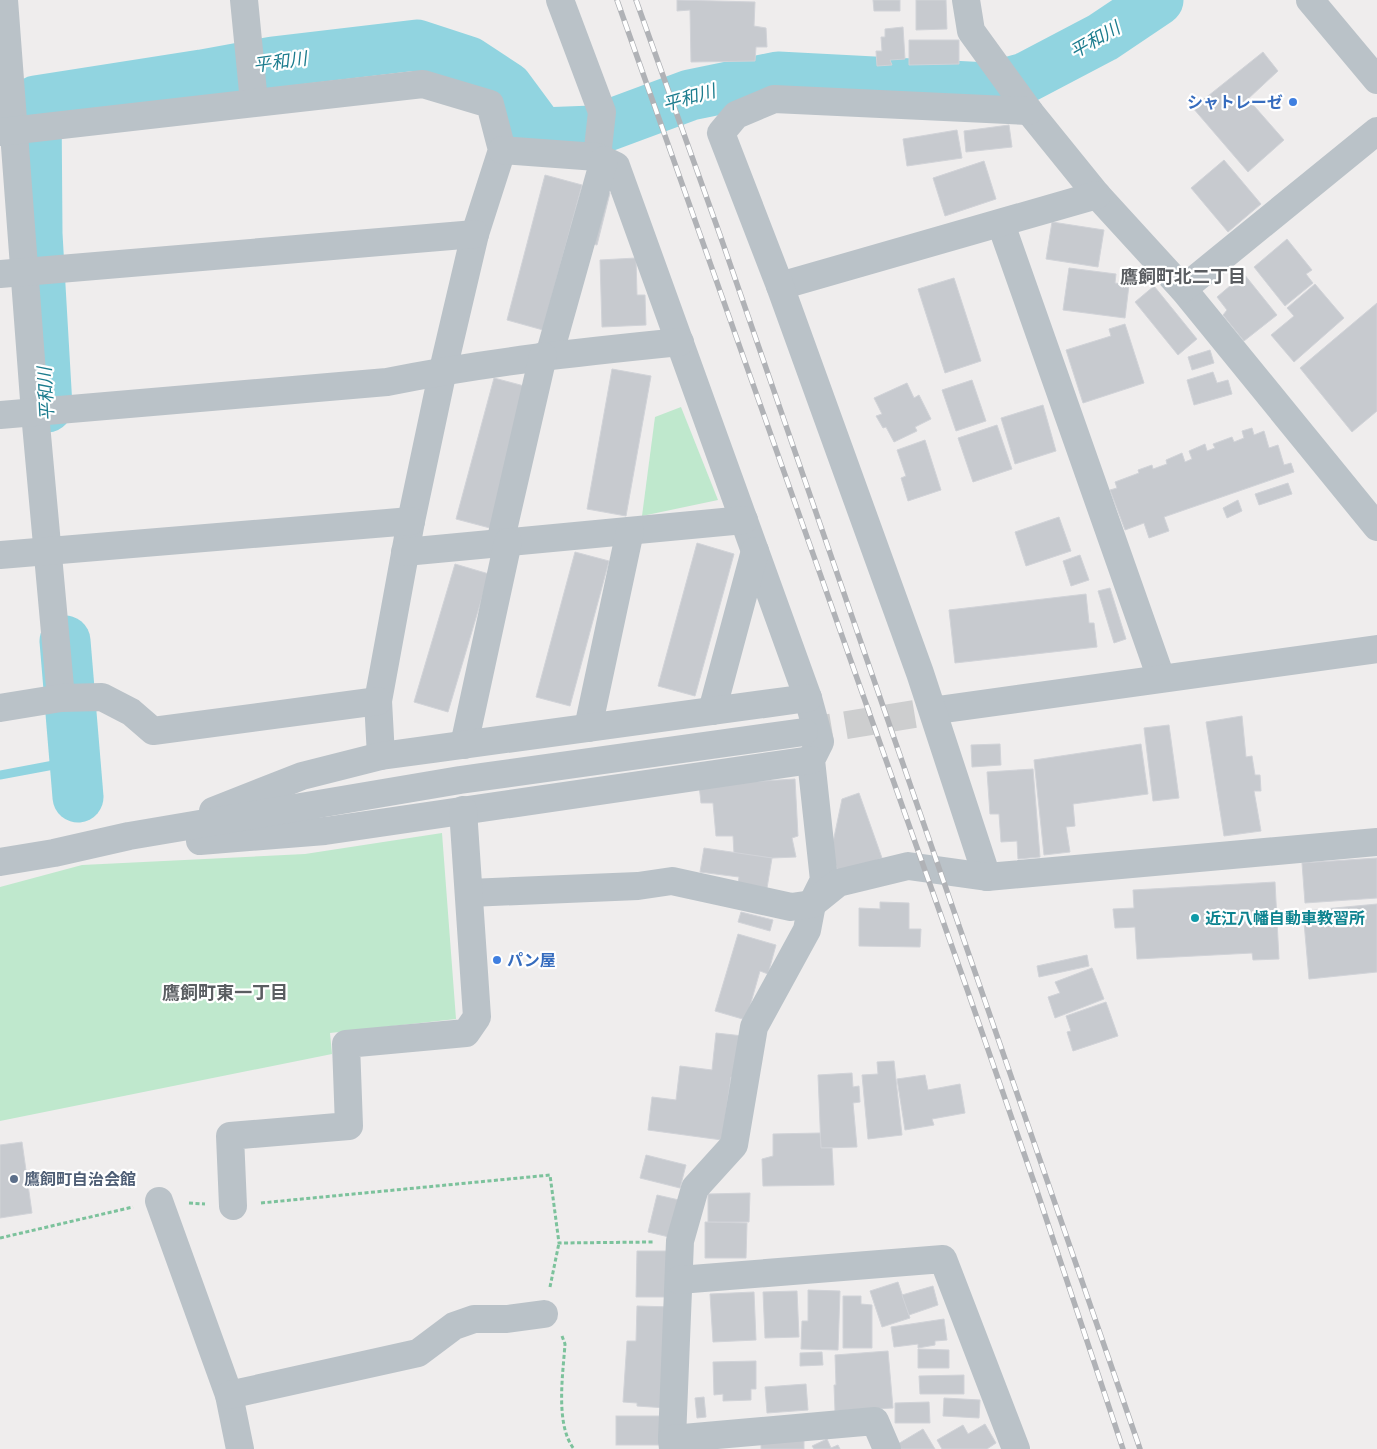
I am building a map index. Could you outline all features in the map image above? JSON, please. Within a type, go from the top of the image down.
[{"type":"street","points":[[4,0],[6,131],[12,274],[35,412],[61,698]]},
{"type":"street","points":[[244,0],[254,102]]},
{"type":"street","points":[[464,744],[504,542],[546,356],[600,158],[602,112],[560,0]]},
{"type":"street","points":[[966,0],[971,31],[1029,111],[1097,196],[1183,289],[1377,527]]},
{"type":"street","points":[[1310,0],[1377,80]]},
{"type":"street","points":[[6,131],[422,84],[490,104],[502,150],[475,234],[443,370],[411,521],[378,701],[381,756]]},
{"type":"street","points":[[987,877],[920,673],[780,286],[720,134],[736,115],[774,99],[1029,111]]},
{"type":"street","points":[[1183,289],[1377,131]]},
{"type":"street","points":[[502,150],[600,158],[616,166],[808,698],[820,742],[811,760],[824,880],[812,904],[807,930],[754,1027],[734,1145],[695,1188],[680,1241],[673,1444],[875,1421],[887,1449]]},
{"type":"street","points":[[780,286],[1097,196]]},
{"type":"street","points":[[1001,224],[1161,678]]},
{"type":"street","points":[[12,274],[475,234]]},
{"type":"street","points":[[0,415],[387,382],[443,370],[546,356],[680,342]]},
{"type":"street","points":[[405,552],[744,520]]},
{"type":"street","points":[[0,554],[411,521]]},
{"type":"street","points":[[588,728],[630,531]]},
{"type":"street","points":[[712,711],[755,551]]},
{"type":"street","points":[[945,709],[1377,649]]},
{"type":"street","points":[[0,708],[61,698],[102,697],[131,712],[152,731],[378,701]]},
{"type":"street","points":[[162,831],[302,776],[381,756],[808,698]]},
{"type":"street","points":[[0,862],[54,853],[129,836],[460,780],[804,732]]},
{"type":"street","points":[[54,853],[325,831],[811,760]]},
{"type":"street","points":[[233,1206],[230,1136],[349,1126],[346,1044],[466,1033],[477,1017],[463,810]]},
{"type":"street","points":[[469,893],[638,886],[672,881],[791,907],[812,904],[838,883],[908,866],[987,877],[1377,842]]},
{"type":"street","points":[[159,1201],[229,1395],[240,1449]]},
{"type":"street","points":[[679,1280],[943,1259],[1016,1449]]},
{"type":"street","points":[[229,1395],[418,1353],[454,1326],[474,1319],[507,1319],[544,1314]]},
{"type":"path","points":[[0,1238],[159,1201],[233,1206],[550,1175],[559,1243],[544,1314],[561,1334],[564,1344],[562,1420],[568,1441],[574,1449]]},
{"type":"path","points":[[559,1243],[680,1241]]},
{"type":"green space","points":[[681,407],[718,500],[642,516],[655,417]]},
{"type":"green space","points":[[442,833],[456,1019],[330,1033],[332,1054],[0,1121],[0,887],[82,865],[305,854]]},
{"type":"building","points":[[677,0],[755,2],[754,26],[766,28],[767,47],[756,47],[755,61],[691,62],[690,10],[677,11]]},
{"type":"building","points":[[873,0],[900,0],[900,11],[874,11]]},
{"type":"building","points":[[916,0],[946,0],[947,29],[916,30]]},
{"type":"building","points":[[903,27],[905,59],[890,60],[892,65],[877,66],[876,51],[882,51],[881,37],[885,37],[885,29]]},
{"type":"building","points":[[909,40],[959,40],[959,64],[909,65]]},
{"type":"building","points":[[1263,52],[1278,71],[1248,99],[1284,140],[1248,172],[1193,108]]},
{"type":"building","points":[[1009,125],[1012,147],[966,152],[964,131]]},
{"type":"building","points":[[957,130],[962,158],[907,166],[903,139]]},
{"type":"building","points":[[1224,160],[1261,204],[1228,232],[1191,188]]},
{"type":"building","points":[[984,161],[996,199],[945,216],[933,178]]},
{"type":"building","points":[[545,175],[582,185],[543,330],[507,320]]},
{"type":"building","points":[[600,191],[610,193],[597,245],[588,243]]},
{"type":"building","points":[[1052,222],[1104,230],[1098,267],[1046,259]]},
{"type":"building","points":[[1287,239],[1312,270],[1306,274],[1313,283],[1285,306],[1254,267]]},
{"type":"building","points":[[636,258],[637,295],[645,295],[646,325],[602,327],[600,260]]},
{"type":"building","points":[[1069,268],[1116,274],[1115,283],[1129,285],[1125,318],[1063,310]]},
{"type":"building","points":[[1244,274],[1277,315],[1244,341],[1223,315],[1227,310],[1217,297]]},
{"type":"building","points":[[954,278],[981,361],[945,373],[918,289]]},
{"type":"building","points":[[1315,284],[1344,318],[1294,362],[1271,335],[1294,316],[1287,308]]},
{"type":"building","points":[[1154,286],[1197,339],[1178,355],[1135,302]]},
{"type":"building","points":[[1377,303],[1377,411],[1352,432],[1300,368]]},
{"type":"building","points":[[1125,324],[1144,383],[1083,403],[1066,350],[1111,336],[1109,329]]},
{"type":"building","points":[[1210,350],[1214,363],[1192,370],[1188,357]]},
{"type":"building","points":[[612,369],[651,376],[626,516],[587,509]]},
{"type":"building","points":[[1213,372],[1217,383],[1228,380],[1232,394],[1194,405],[1187,380]]},
{"type":"building","points":[[494,378],[528,387],[490,528],[456,519]]},
{"type":"building","points":[[972,380],[986,421],[956,431],[942,390]]},
{"type":"building","points":[[907,383],[914,398],[919,395],[931,419],[915,427],[917,431],[894,442],[886,427],[883,428],[876,416],[882,414],[874,398]]},
{"type":"building","points":[[1043,405],[1056,451],[1015,464],[1001,418]]},
{"type":"building","points":[[997,425],[1012,469],[973,482],[958,438]]},
{"type":"building","points":[[1252,428],[1254,435],[1264,431],[1269,448],[1278,445],[1284,465],[1291,463],[1294,472],[1164,517],[1169,531],[1149,538],[1144,523],[1125,530],[1110,490],[1117,488],[1115,482],[1139,473],[1138,470],[1152,465],[1153,469],[1167,464],[1166,460],[1182,453],[1185,462],[1192,459],[1189,451],[1205,444],[1207,451],[1215,448],[1213,444],[1232,437],[1234,442],[1244,438],[1242,431]]},
{"type":"building","points":[[925,440],[941,490],[908,501],[901,478],[906,476],[897,450]]},
{"type":"building","points":[[1288,483],[1292,494],[1259,505],[1255,494]]},
{"type":"building","points":[[1238,500],[1242,511],[1227,518],[1223,508]]},
{"type":"building","points":[[1059,517],[1071,551],[1026,566],[1015,532]]},
{"type":"building","points":[[697,543],[734,554],[695,696],[658,686]]},
{"type":"building","points":[[575,552],[609,561],[570,706],[536,697]]},
{"type":"building","points":[[1080,555],[1089,580],[1071,586],[1063,561]]},
{"type":"building","points":[[455,564],[489,574],[448,712],[414,702]]},
{"type":"building","points":[[1110,588],[1126,639],[1114,643],[1098,591]]},
{"type":"building","points":[[1086,594],[1089,623],[1094,623],[1097,647],[955,663],[949,610]]},
{"type":"building","points":[[1242,716],[1246,757],[1252,756],[1255,775],[1260,775],[1261,791],[1254,791],[1261,831],[1224,836],[1206,722]]},
{"type":"building","points":[[1169,725],[1179,798],[1153,801],[1144,728]]},
{"type":"building","points":[[1000,744],[1001,765],[972,767],[971,745]]},
{"type":"building","points":[[1141,744],[1148,794],[1073,804],[1075,826],[1066,827],[1070,852],[1044,855],[1034,760]]},
{"type":"building","points":[[1033,769],[1040,857],[1018,859],[1017,841],[1001,842],[999,814],[990,814],[987,772]]},
{"type":"building","points":[[795,779],[798,836],[792,838],[796,857],[772,858],[734,854],[733,836],[716,836],[713,803],[701,803],[699,785]]},
{"type":"building","points":[[859,793],[882,858],[839,874],[831,852],[842,799]]},
{"type":"building","points":[[704,848],[772,858],[767,888],[738,884],[739,877],[700,872]]},
{"type":"building","points":[[1377,858],[1377,898],[1305,903],[1302,863]]},
{"type":"building","name":"近江八幡自動車教習所","points":[[1275,882],[1279,959],[1253,960],[1252,953],[1137,959],[1135,927],[1115,928],[1113,909],[1134,908],[1133,890]]},
{"type":"building","points":[[880,902],[909,903],[909,929],[921,929],[920,947],[859,946],[859,908],[880,909]]},
{"type":"building","points":[[1377,904],[1377,972],[1309,979],[1303,911]]},
{"type":"building","points":[[741,912],[773,920],[770,931],[738,922]]},
{"type":"building","points":[[738,934],[776,945],[768,974],[760,971],[746,1020],[715,1011]]},
{"type":"building","points":[[1087,955],[1089,966],[1039,977],[1037,966]]},
{"type":"building","points":[[1092,968],[1104,999],[1055,1018],[1048,997],[1060,993],[1055,982]]},
{"type":"building","points":[[1106,1002],[1118,1036],[1073,1051],[1067,1032],[1071,1031],[1066,1016]]},
{"type":"building","points":[[716,1033],[743,1036],[738,1078],[731,1077],[722,1140],[648,1130],[652,1097],[676,1100],[680,1066],[712,1070]]},
{"type":"building","points":[[894,1061],[902,1135],[868,1139],[862,1075],[878,1074],[877,1062]]},
{"type":"building","points":[[852,1073],[853,1087],[859,1086],[860,1102],[853,1103],[857,1147],[821,1148],[818,1075]]},
{"type":"building","points":[[925,1075],[928,1090],[960,1084],[965,1113],[932,1119],[934,1125],[905,1130],[897,1079]]},
{"type":"building","points":[[820,1133],[821,1148],[832,1148],[834,1185],[763,1186],[762,1159],[773,1156],[773,1134]]},
{"type":"building","name":"鷹飼町自治会館","points":[[22,1142],[32,1213],[0,1218],[0,1145]]},
{"type":"building","points":[[646,1155],[686,1165],[680,1188],[640,1178]]},
{"type":"building","points":[[750,1193],[749,1222],[708,1222],[708,1194]]},
{"type":"building","points":[[657,1195],[679,1200],[669,1237],[648,1232]]},
{"type":"building","points":[[705,1222],[747,1223],[746,1258],[705,1258]]},
{"type":"building","points":[[637,1251],[672,1251],[671,1297],[636,1297]]},
{"type":"building","points":[[898,1282],[910,1318],[882,1327],[870,1291]]},
{"type":"building","points":[[933,1286],[938,1305],[909,1315],[902,1295]]},
{"type":"building","points":[[808,1290],[840,1291],[838,1350],[801,1349],[802,1321],[808,1321]]},
{"type":"building","points":[[797,1291],[799,1337],[765,1338],[763,1292]]},
{"type":"building","points":[[754,1292],[756,1340],[713,1342],[710,1294]]},
{"type":"building","points":[[843,1296],[861,1296],[861,1304],[872,1305],[872,1348],[843,1348]]},
{"type":"building","points":[[637,1306],[672,1307],[666,1408],[637,1406],[637,1403],[623,1402],[627,1341],[636,1341]]},
{"type":"building","points":[[944,1319],[947,1340],[935,1341],[935,1345],[918,1348],[918,1344],[894,1347],[891,1327]]},
{"type":"building","points":[[918,1349],[949,1350],[949,1368],[918,1368]]},
{"type":"building","points":[[888,1351],[893,1408],[835,1411],[835,1355]]},
{"type":"building","points":[[822,1352],[823,1365],[800,1366],[800,1353]]},
{"type":"building","points":[[756,1361],[756,1389],[751,1389],[751,1400],[723,1401],[723,1394],[714,1395],[713,1362]]},
{"type":"building","points":[[964,1375],[964,1394],[920,1394],[919,1376]]},
{"type":"building","points":[[806,1384],[808,1410],[767,1413],[765,1387]]},
{"type":"building","points":[[704,1397],[706,1417],[697,1418],[695,1398]]},
{"type":"building","points":[[944,1398],[980,1400],[979,1418],[943,1416]]},
{"type":"building","points":[[929,1402],[930,1423],[895,1423],[895,1403]]},
{"type":"building","points":[[616,1416],[662,1416],[662,1445],[616,1445]]},
{"type":"building","points":[[985,1424],[996,1443],[987,1449],[942,1449],[937,1440],[963,1425],[968,1434]]},
{"type":"building","points":[[923,1429],[935,1449],[901,1449],[898,1444]]},
{"type":"building","points":[[804,1439],[804,1449],[761,1449],[761,1441]]},
{"type":"building","points":[[827,1439],[831,1448],[838,1445],[840,1449],[814,1449],[812,1446]]},
{"type":"waterway","name":"平和川","points":[[47,407],[37,234],[36,101],[273,62],[417,45],[469,62],[507,87],[541,133],[593,131],[690,95],[778,77],[988,88],[1025,78],[1103,37],[1158,0]]},
{"type":"waterway","name":"平和川","points":[[65,641],[78,797]]},
{"type":"waterway","points":[[0,775],[75,761]]},
{"type":"tunnel","points":[[804,732],[945,709]]},
{"type":"railway","points":[[617,0],[967,989],[1123,1449]]},
{"type":"railway","points":[[636,0],[720,235],[1140,1449]]},
{"type":"place","name":"シャトレーゼ","points":[[1293,102]]},
{"type":"place","name":"近江八幡自動車教習所","points":[[1195,918]]},
{"type":"place","name":"パン屋","points":[[497,960]]},
{"type":"place","name":"鷹飼町自治会館","points":[[14,1179]]},
{"type":"district","name":"鷹飼町北二丁目","points":[[1183,277]]},
{"type":"district","name":"鷹飼町東一丁目","points":[[225,993]]}]
